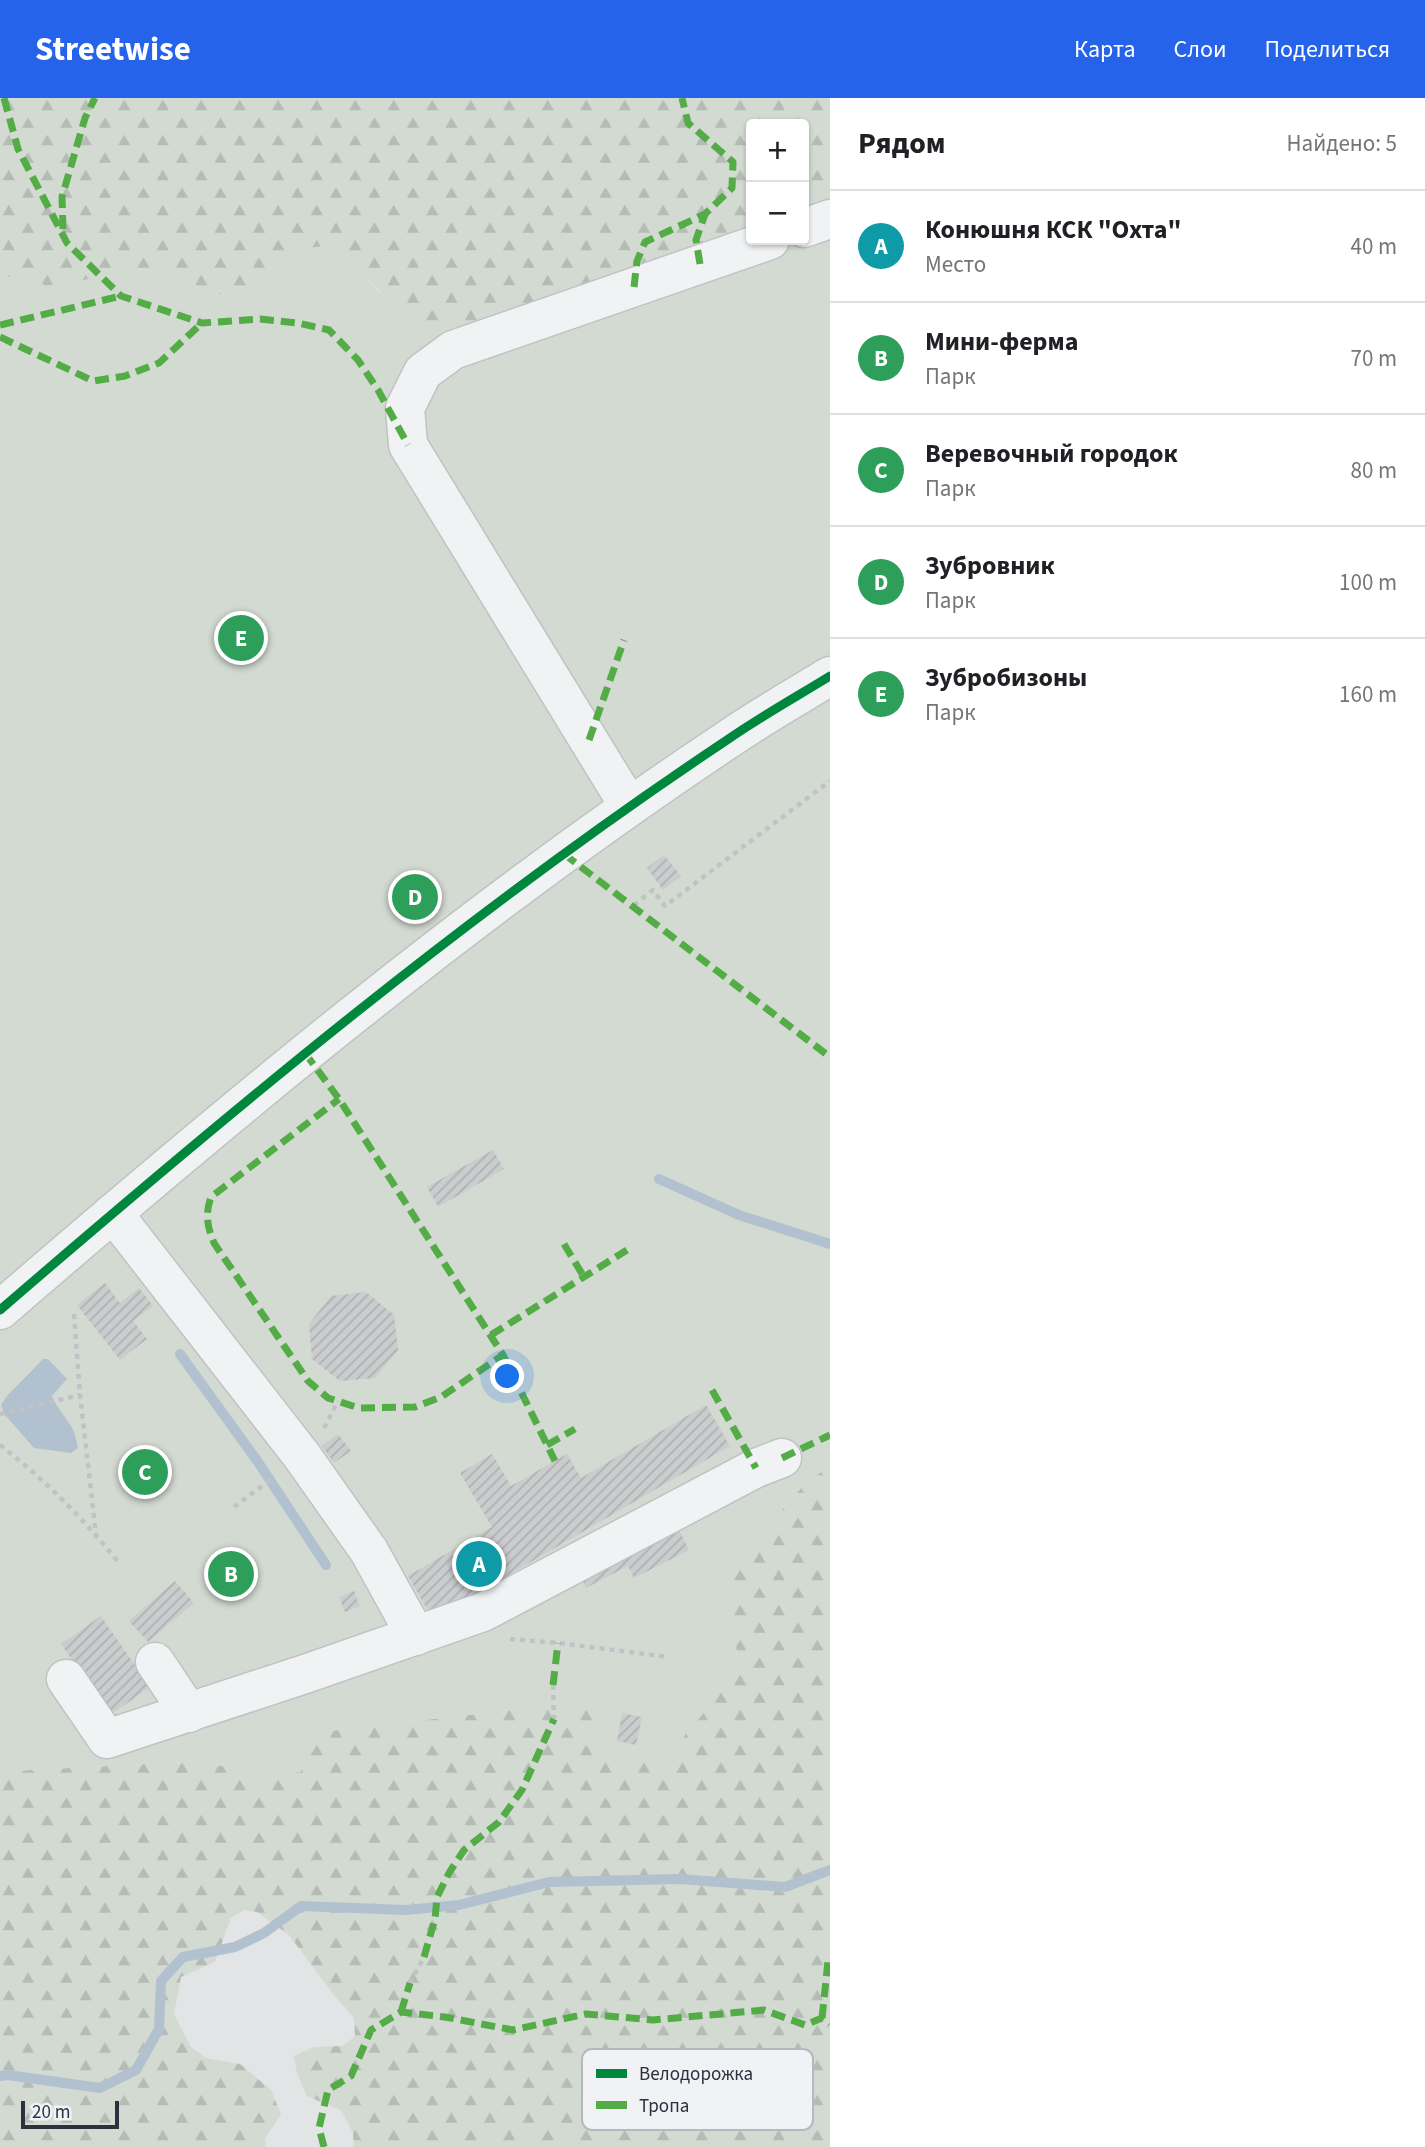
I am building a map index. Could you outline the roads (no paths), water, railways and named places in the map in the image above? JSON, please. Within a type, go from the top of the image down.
[{"type":"street","points":[[809,226],[830,219]]},
{"type":"street","points":[[629,807],[408,445],[405,408],[422,372],[453,350],[756,245]]},
{"type":"street","points":[[0,1310],[305,1053],[420,961],[629,807],[729,738],[830,676]]},
{"type":"street","points":[[113,1213],[302,1456],[369,1551],[416,1636]]},
{"type":"street","points":[[66,1679],[107,1739],[483,1612],[756,1468],[782,1458]]},
{"type":"street","points":[[155,1662],[189,1713]]},
{"type":"water","points":[[43,1359],[48,1359],[67,1379],[52,1396],[74,1433],[78,1448],[71,1453],[34,1448],[5,1415],[1,1405]]},
{"type":"waterway","points":[[659,1179],[739,1215],[830,1244]]},
{"type":"waterway","points":[[180,1354],[258,1462],[326,1565]]},
{"type":"waterway","points":[[0,2076],[100,2088],[136,2070],[159,2029],[161,1981],[183,1957],[235,1947],[264,1933],[301,1906],[406,1910],[459,1905],[549,1882],[680,1879],[785,1887],[830,1870]]},
{"type":"place","name":"Зубробизоны","points":[[241,638]]},
{"type":"place","name":"Зубровник","points":[[415,897]]},
{"type":"place","name":"Веревочный городок","points":[[145,1472]]},
{"type":"place","name":"Конюшня КСК \"Охта\"","points":[[479,1564]]},
{"type":"place","name":"Мини-ферма","points":[[231,1574]]}]
